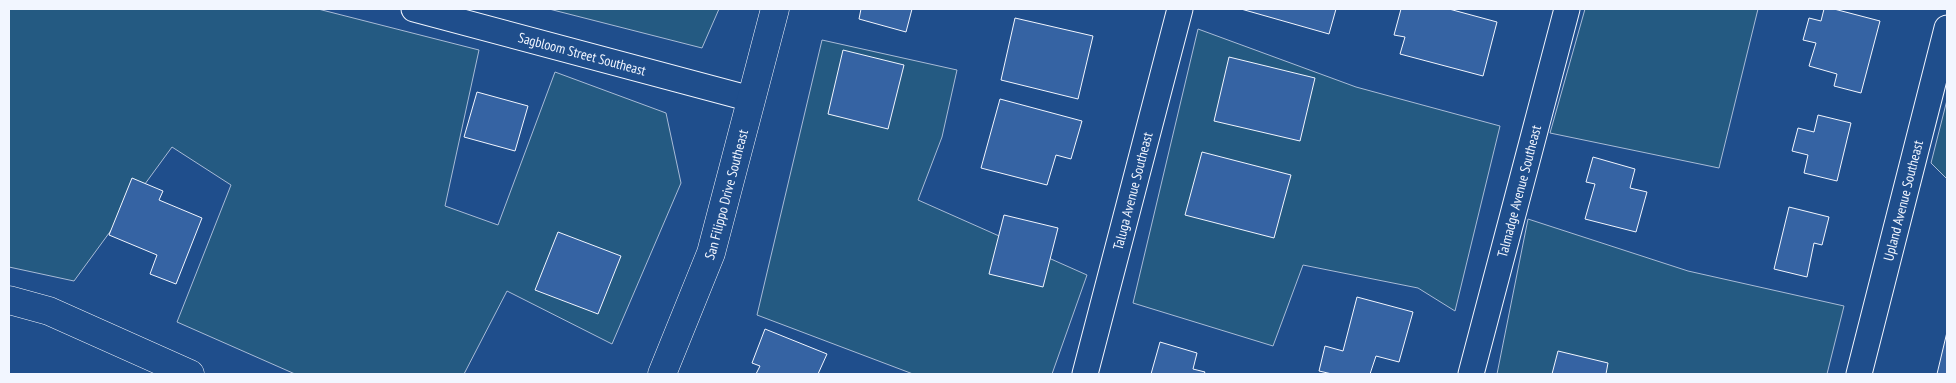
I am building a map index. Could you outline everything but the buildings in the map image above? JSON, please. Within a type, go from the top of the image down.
[{"type":"street","name":"Sagbloom Street Southeast","points":[[414,9],[751,99]]},
{"type":"street","name":"San Filippo Drive Southeast","points":[[662,374],[711,252],[775,9]]},
{"type":"street","name":"Taluga Avenue Southeast","points":[[1085,374],[1180,9]]},
{"type":"street","name":"Talmadge Avenue Southeast","points":[[1471,374],[1567,9]]},
{"type":"street","name":"Upland Avenue Southeast","points":[[1859,374],[1947,28]]},
{"type":"street","points":[[9,300],[49,311],[190,374]]},
{"type":"shaded area","points":[[9,9],[318,9],[479,50],[445,206],[498,225],[555,72],[666,113],[681,183],[612,344],[507,291],[464,374],[295,374],[177,322],[231,185],[172,147],[74,281],[9,267]]},
{"type":"shaded area","points":[[549,9],[719,9],[702,48]]},
{"type":"shaded area","points":[[1585,9],[1758,9],[1719,168],[1550,133]]},
{"type":"shaded area","points":[[1198,29],[1356,87],[1500,126],[1455,311],[1418,288],[1303,265],[1273,346],[1133,303]]},
{"type":"shaded area","points":[[822,40],[957,70],[942,137],[918,200],[1087,275],[1052,374],[913,374],[757,315]]},
{"type":"shaded area","points":[[1947,100],[1947,179],[1931,163]]},
{"type":"shaded area","points":[[1528,219],[1688,271],[1844,306],[1827,374],[1497,374]]}]
